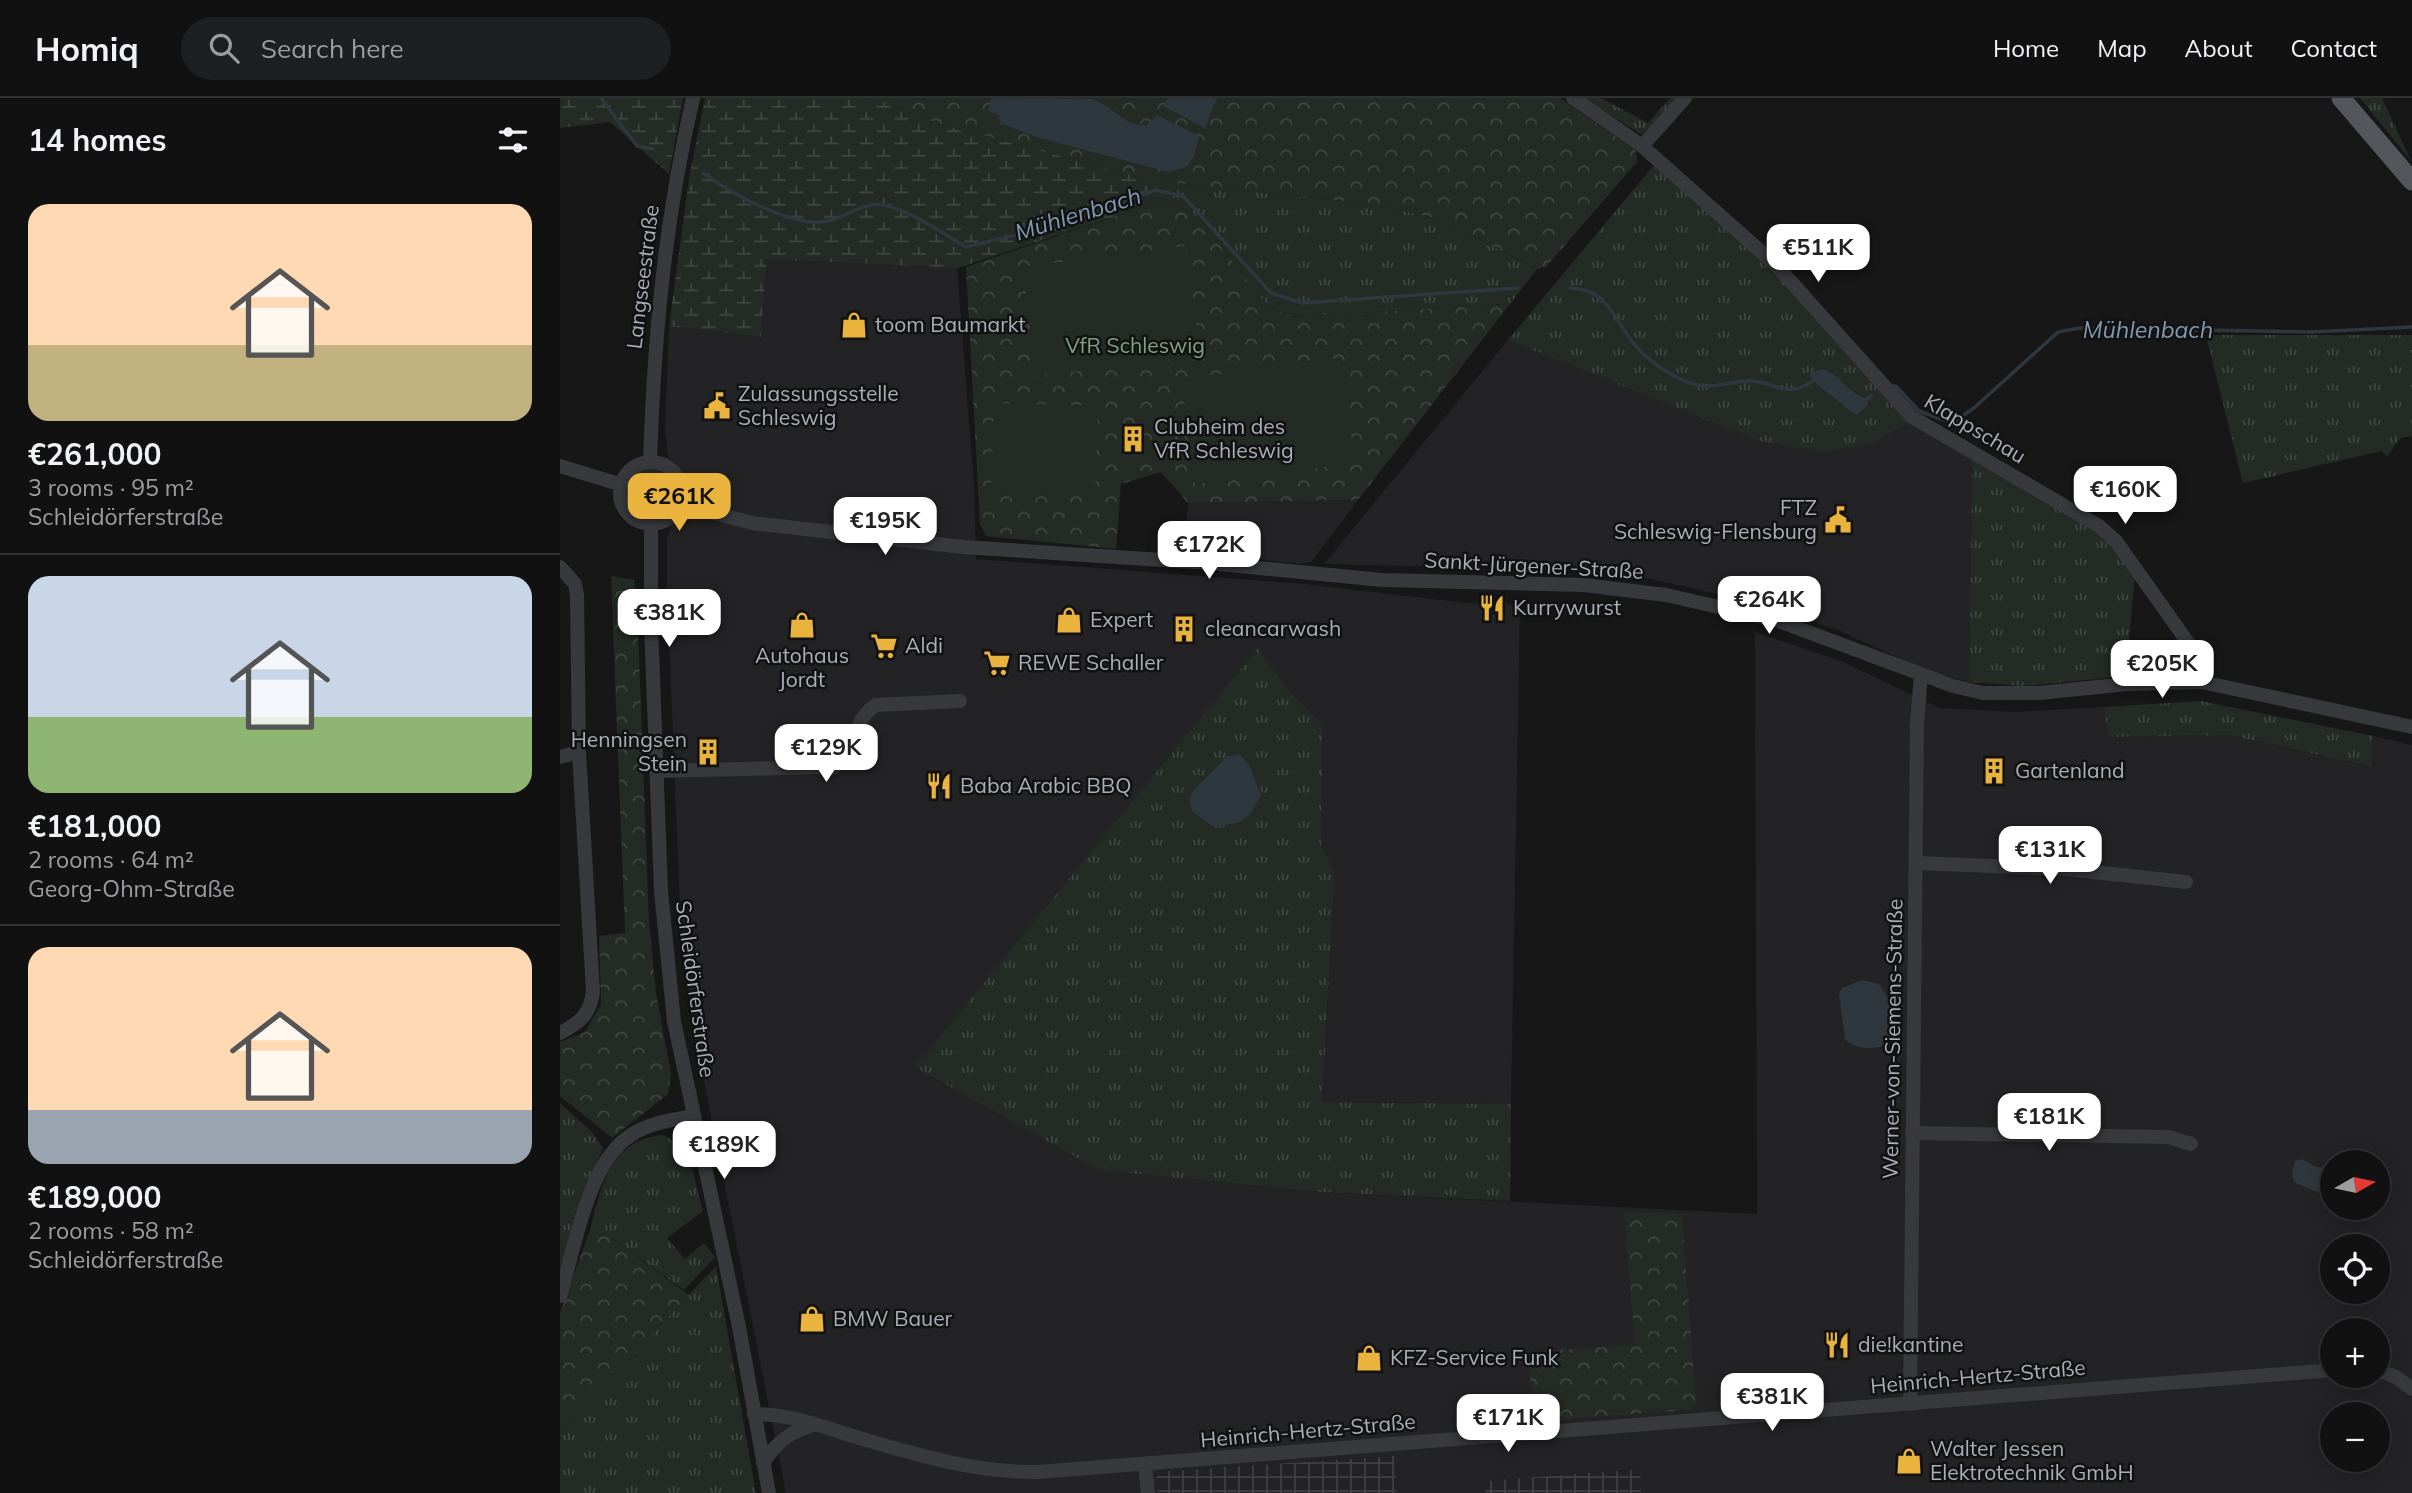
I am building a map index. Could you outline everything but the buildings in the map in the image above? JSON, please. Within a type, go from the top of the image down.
[{"type":"main road","points":[[2341,98],[2412,181]]},
{"type":"street","name":"Langseestraße","points":[[650,462],[657,312],[677,180],[693,98]]},
{"type":"street","name":"Klappschau","points":[[1573,98],[1646,150],[1776,265],[1912,417],[2099,526],[2116,541],[2201,660],[2202,682]]},
{"type":"street","points":[[1646,150],[1685,98]]},
{"type":"street","points":[[650,462],[660,463],[676,475],[681,484],[680,504],[669,518],[651,524],[642,523],[627,512],[620,495],[622,485],[632,469],[650,462]]},
{"type":"street","points":[[560,466],[622,485]]},
{"type":"street","name":"Sankt-Jürgener-Straße","points":[[680,504],[752,523],[952,546],[1208,563],[1394,580],[1584,585],[1666,595],[1776,620],[1953,687],[2005,694],[2202,682],[2412,727]]},
{"type":"street","name":"Schleidörferstraße","points":[[651,524],[656,771],[667,974],[769,1493]]},
{"type":"street","points":[[560,568],[575,584],[577,595],[579,752],[593,992],[591,1007],[582,1020],[560,1033]]},
{"type":"street","name":"Werner-von-Siemens-Straße","points":[[1910,1404],[1917,724],[1920,674]]},
{"type":"street","points":[[656,771],[834,767],[842,760],[864,712],[876,705],[960,701]]},
{"type":"street","points":[[560,757],[579,752]]},
{"type":"street","points":[[1916,863],[2066,869],[2186,882]]},
{"type":"street","points":[[560,1296],[590,1197],[602,1166],[616,1146],[644,1128],[693,1116]]},
{"type":"street","points":[[1912,1133],[2169,1137],[2191,1144]]},
{"type":"street","name":"Heinrich-Hertz-Straße","points":[[754,1414],[774,1414],[913,1454],[1003,1472],[1145,1465],[2320,1371]]},
{"type":"street","points":[[2390,1375],[2412,1389]]},
{"type":"street","points":[[764,1463],[783,1438],[798,1429],[815,1424]]},
{"type":"street","points":[[1145,1465],[1148,1493]]},
{"type":"shaded area","points":[[991,98],[1092,99],[1132,123],[1147,125],[1157,115],[1199,136],[1194,156],[1187,167],[1169,172],[1039,138],[1000,123],[999,115],[988,111]]},
{"type":"shaded area","points":[[1169,98],[1217,98],[1205,128],[1163,106]]},
{"type":"shaded area","points":[[767,259],[957,268],[974,486],[976,559],[1304,584],[1467,603],[1520,605],[1511,1104],[1322,1102],[1335,870],[1321,846],[1323,728],[1262,859],[915,1067],[1100,1170],[1319,1192],[1757,1214],[1755,632],[1841,661],[1940,708],[2016,712],[2104,707],[2108,737],[2229,735],[2370,767],[2373,736],[2412,745],[2412,1493],[1641,1493],[1639,1469],[1485,1481],[1486,1493],[1397,1493],[1393,1456],[1157,1472],[1158,1493],[786,1493],[691,1015],[680,908],[667,540],[672,522],[682,516],[690,491],[683,473],[668,457],[665,432],[669,326],[761,337]]},
{"type":"shaded area","points":[[1508,340],[1756,440],[1874,443],[1909,422],[1972,460],[1969,682],[1924,670],[1838,630],[1744,600],[1643,577],[1536,569],[1324,564]]},
{"type":"shaded area","points":[[1823,369],[1836,376],[1853,392],[1867,399],[1868,405],[1857,415],[1850,411],[1813,381],[1810,375]]},
{"type":"shaded area","points":[[1358,500],[1311,562],[1303,564],[1184,552],[1188,503]]},
{"type":"shaded area","points":[[1239,754],[1249,765],[1261,795],[1247,817],[1237,823],[1212,826],[1192,811],[1189,799],[1194,790],[1227,756]]},
{"type":"shaded area","points":[[1862,980],[1879,984],[1889,1000],[1893,1012],[1893,1026],[1889,1044],[1866,1048],[1849,1043],[1845,1039],[1839,994],[1842,988]]},
{"type":"shaded area","points":[[2302,1159],[2320,1168],[2320,1189],[2316,1192],[2294,1182],[2292,1174],[2295,1161]]},
{"type":"shaded area","points":[[1394,1456],[1397,1493],[1158,1493],[1156,1472]]},
{"type":"shaded area","points":[[1640,1469],[1641,1493],[1486,1493],[1485,1481]]},
{"type":"green space","points":[[560,98],[683,98],[669,174],[610,122],[560,128]]},
{"type":"green space","points":[[705,98],[870,98],[940,124],[1150,180],[1152,204],[958,268],[767,259],[761,337],[669,326],[689,178]]},
{"type":"green space","points":[[870,98],[1560,98],[1636,151],[1637,162],[1546,267],[1537,269],[1440,219],[1376,205],[1150,180],[940,124]]},
{"type":"green space","points":[[1583,98],[1601,98],[1648,123],[1670,98],[1677,98],[1657,123],[1641,134]]},
{"type":"green space","points":[[2360,98],[2382,98],[2411,161]]},
{"type":"green space","points":[[1654,165],[1775,271],[1909,422],[1874,443],[1822,452],[1756,440],[1508,340]],"holes":[[[1823,369],[1853,393],[1864,398],[1850,411],[1813,381]]]},
{"type":"green space","points":[[1150,180],[1376,205],[1440,219],[1537,269],[1510,304],[1290,317],[1266,304],[1201,221],[1180,206],[1152,204]]},
{"type":"green space","name":"VfR Schleswig","points":[[1152,204],[1180,206],[1201,221],[1266,304],[1290,317],[1510,304],[1358,500],[1188,503],[1161,472],[1121,484],[1116,549],[986,536],[980,524],[966,267]]},
{"type":"green space","points":[[1186,246],[1200,356],[1036,376],[1023,267]]},
{"type":"green space","points":[[2206,335],[2412,335],[2412,436],[2400,438],[2387,457],[2382,451],[2243,483]]},
{"type":"green space","points":[[1341,358],[1355,463],[1195,484],[1181,379]]},
{"type":"green space","points":[[994,403],[1098,406],[1095,492],[991,488]]},
{"type":"green space","points":[[1972,460],[2094,530],[2115,546],[2135,572],[2126,676],[2025,686],[1969,682]]},
{"type":"green space","points":[[651,467],[669,474],[676,492],[669,510],[651,517],[633,510],[626,492],[633,474]]},
{"type":"green space","points":[[611,576],[634,580],[637,602],[649,922],[656,993],[671,1074],[668,1094],[612,1138],[560,1096],[560,1042],[585,1032],[601,1004],[599,936],[625,933]]},
{"type":"green space","points":[[1258,648],[1285,687],[1323,725],[1321,846],[1335,870],[1322,1102],[1511,1104],[1510,1201],[1319,1192],[1099,1170],[915,1067]]},
{"type":"green space","points":[[2201,701],[2373,736],[2371,767],[2229,735],[2108,737],[2104,707]]},
{"type":"green space","points":[[560,1103],[592,1132],[603,1148],[582,1200],[560,1275]]},
{"type":"green space","points":[[663,1135],[673,1141],[687,1157],[703,1211],[667,1238],[685,1259],[704,1243],[715,1257],[684,1290],[610,1237],[590,1230],[604,1182],[619,1156],[630,1146]]},
{"type":"green space","points":[[1624,1211],[1682,1214],[1696,1403],[1690,1410],[1534,1421],[1528,1352],[1635,1345]]},
{"type":"green space","points":[[590,1230],[610,1237],[689,1295],[560,1432],[560,1313]]},
{"type":"green space","points":[[716,1266],[756,1493],[560,1493],[560,1432]]},
{"type":"waterway","name":"Mühlenbach","points":[[601,98],[637,146],[653,149]]},
{"type":"waterway","name":"Mühlenbach","points":[[703,173],[747,200],[783,215],[817,222],[832,220],[869,205],[883,205],[914,217],[966,247],[1076,220],[1155,190],[1183,196],[1271,293],[1302,303],[1518,288]]},
{"type":"waterway","name":"Mühlenbach","points":[[1570,288],[1594,294],[1602,300],[1641,351],[1664,370],[1690,383],[1712,386],[1751,381],[1796,389],[1813,381]]},
{"type":"waterway","name":"Mühlenbach","points":[[1891,386],[1896,386],[1919,411],[1952,423],[1974,408],[2058,332],[2080,328],[2311,332],[2412,327]]},
{"type":"waterway","name":"Mühlenbach","points":[[1867,399],[1871,396]]},
{"type":"place","name":"toom Baumarkt","points":[[854,325]]},
{"type":"place","name":"Zulassungsstelle Schleswig","points":[[717,406]]},
{"type":"place","name":"Clubheim des VfR Schleswig","points":[[1133,439]]},
{"type":"place","name":"FTZ Schleswig-Flensburg","points":[[1838,520]]},
{"type":"place","name":"Kurrywurst","points":[[1492,608]]},
{"type":"place","name":"Expert","points":[[1069,620]]},
{"type":"place","name":"Autohaus Jordt","points":[[802,625]]},
{"type":"place","name":"cleancarwash","points":[[1184,629]]},
{"type":"place","name":"Aldi","points":[[884,646]]},
{"type":"place","name":"REWE Schaller","points":[[997,663]]},
{"type":"place","name":"Henningsen Stein","points":[[708,752]]},
{"type":"place","name":"Gartenland","points":[[1994,771]]},
{"type":"place","name":"Baba Arabic BBQ","points":[[939,786]]},
{"type":"place","name":"BMW Bauer","points":[[812,1319]]},
{"type":"place","name":"die!kantine","points":[[1837,1345]]},
{"type":"place","name":"KFZ-Service Funk","points":[[1369,1358]]},
{"type":"place","name":"Walter Jessen Elektrotechnik GmbH","points":[[1909,1461]]}]
